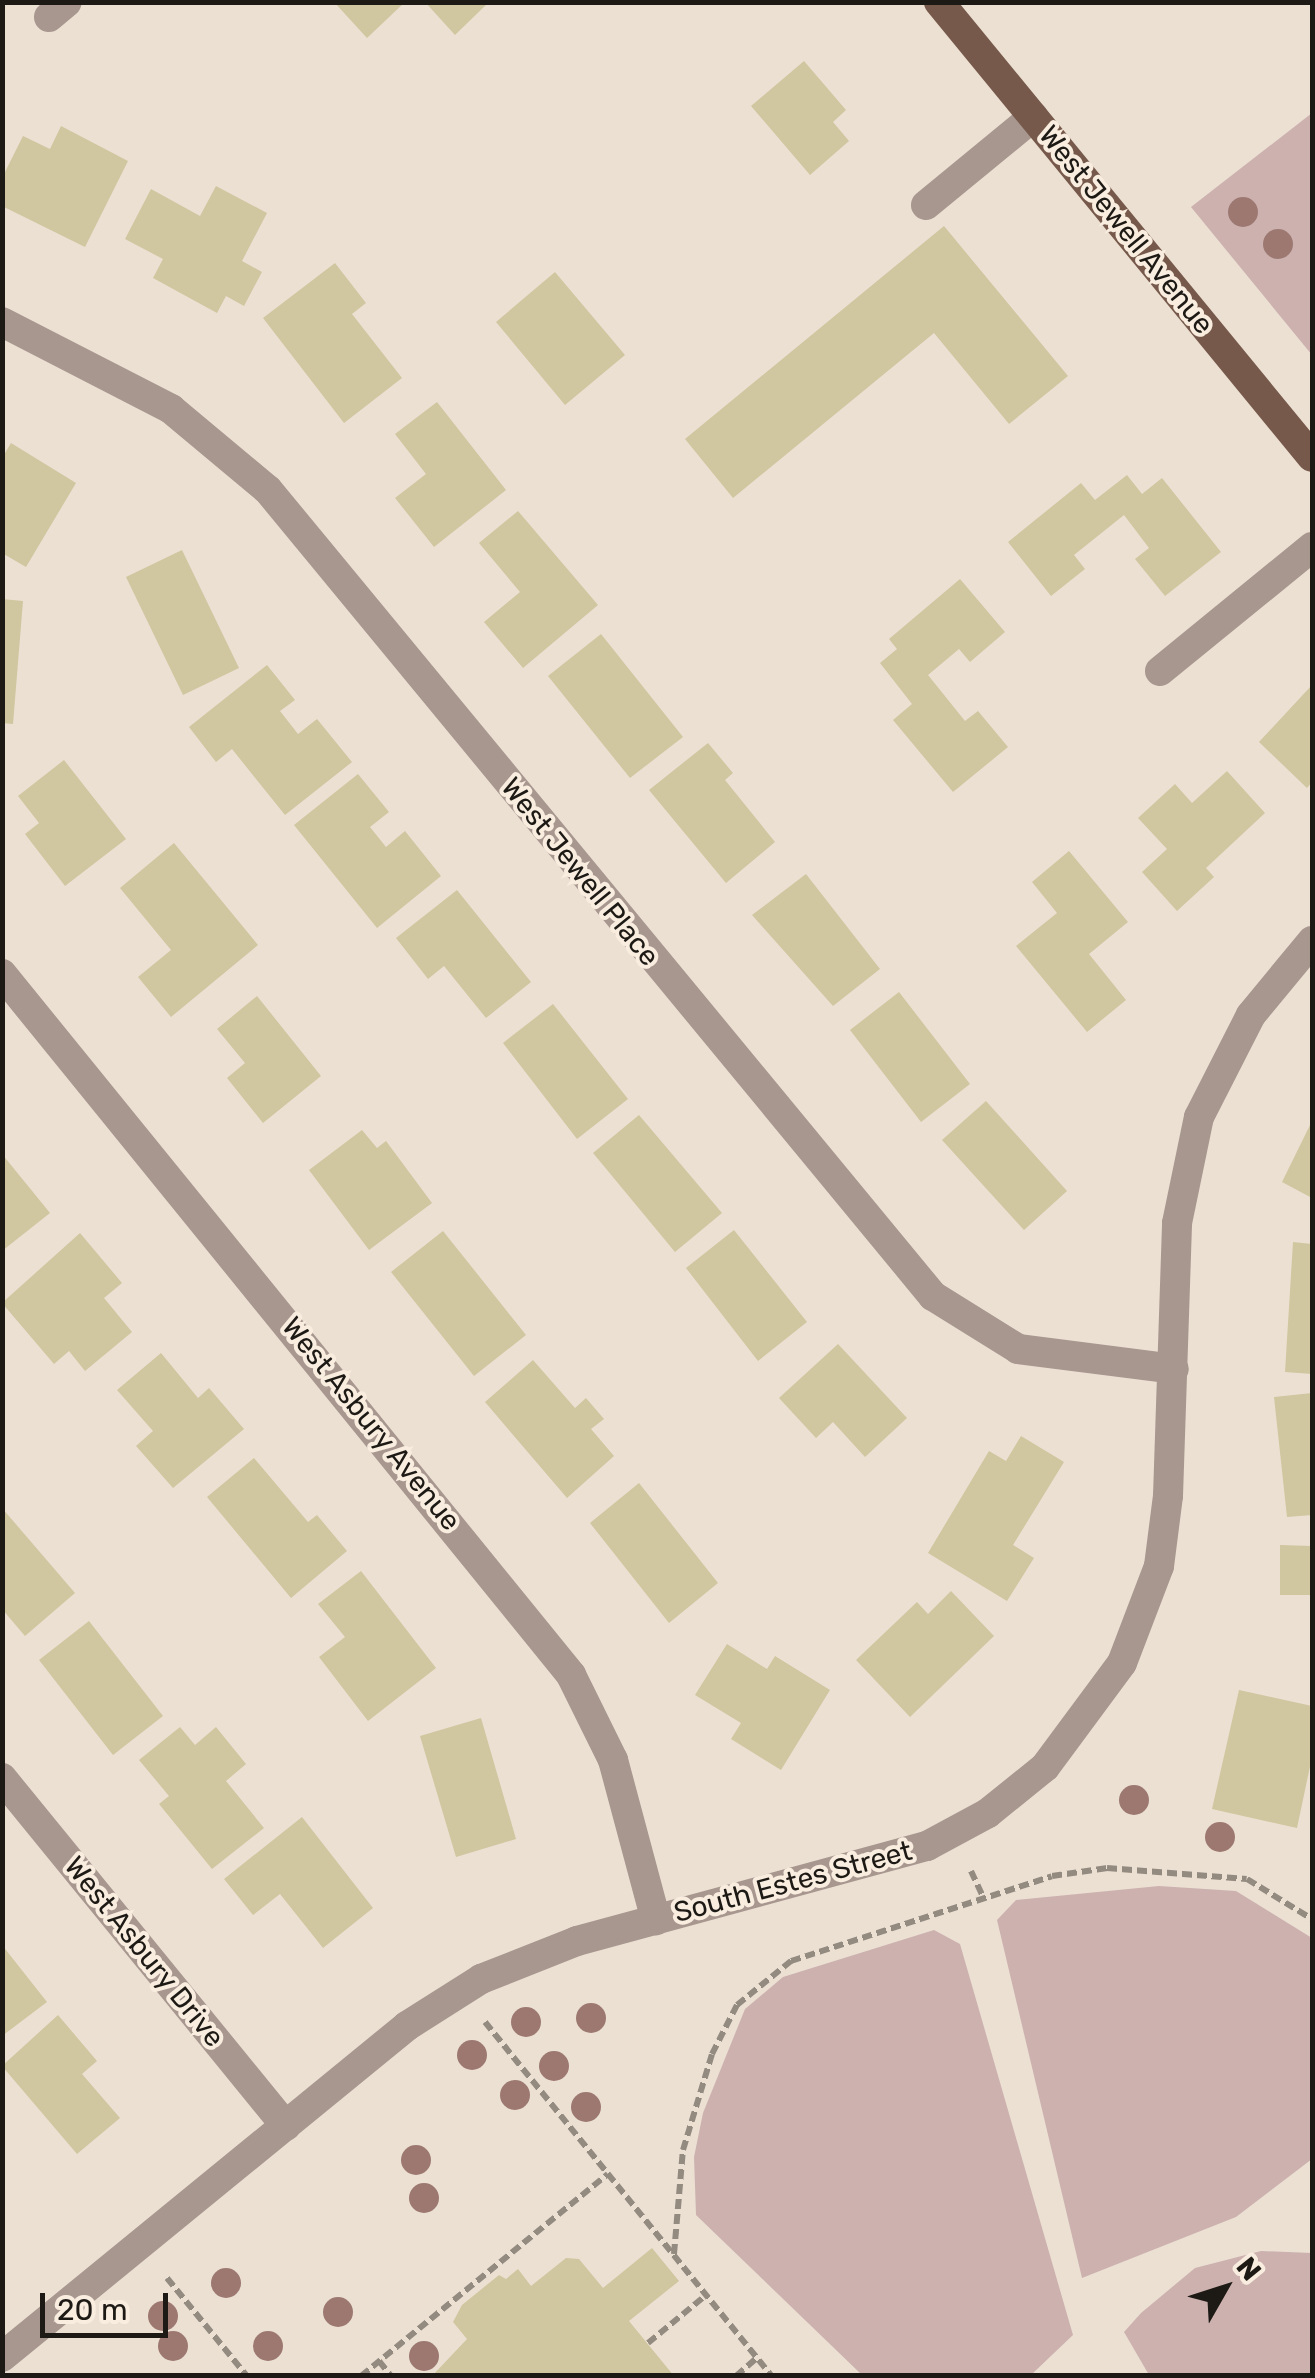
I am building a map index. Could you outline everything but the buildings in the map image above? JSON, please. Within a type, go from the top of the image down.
[{"type":"main road","name":"West Jewell Avenue","points":[[940,2],[1312,457]]},
{"type":"street","points":[[926,205],[1033,117]]},
{"type":"street","name":"West Jewell Place","points":[[2,322],[171,409],[268,490],[933,1296],[1018,1349],[1174,1369]]},
{"type":"street","points":[[1160,671],[1312,547]]},
{"type":"street","name":"South Estes Street","points":[[2,2358],[424,2014],[480,1978],[656,1920],[926,1846],[988,1813],[1045,1767],[1102,1695],[1150,1598],[1164,1535],[1174,1369],[1176,1223],[1199,1116],[1251,1015],[1312,941]]},
{"type":"street","name":"West Asbury Avenue","points":[[2,974],[571,1675],[613,1760],[656,1920]]},
{"type":"street","name":"West Asbury Drive","points":[[2,1778],[286,2126]]},
{"type":"path","points":[[674,2254],[697,2096],[746,1996],[791,1960],[983,1897],[1107,1868],[1219,1872],[1247,1879],[1312,1919]]},
{"type":"path","points":[[971,1871],[983,1897]]},
{"type":"path","points":[[484,2022],[772,2376]]},
{"type":"path","points":[[361,2376],[608,2174]]},
{"type":"path","points":[[167,2278],[246,2376]]},
{"type":"path","points":[[648,2343],[706,2295]]},
{"type":"path","points":[[736,2376],[758,2358]]},
{"type":"path","points":[[379,2361],[391,2376]]},
{"type":"shaded area","points":[[1312,113],[1312,355],[1191,207]]},
{"type":"shaded area","points":[[1159,1886],[1236,1891],[1312,1938],[1312,2159],[1236,2217],[1082,2278],[997,1920],[1016,1900]]},
{"type":"shaded area","points":[[934,1930],[960,1944],[1073,2335],[1031,2375],[862,2375],[696,2215],[694,2157],[703,2113],[745,2009],[783,1977]]},
{"type":"shaded area","points":[[1261,2251],[1312,2253],[1312,2375],[1149,2375],[1124,2332],[1141,2313],[1195,2268]]}]
